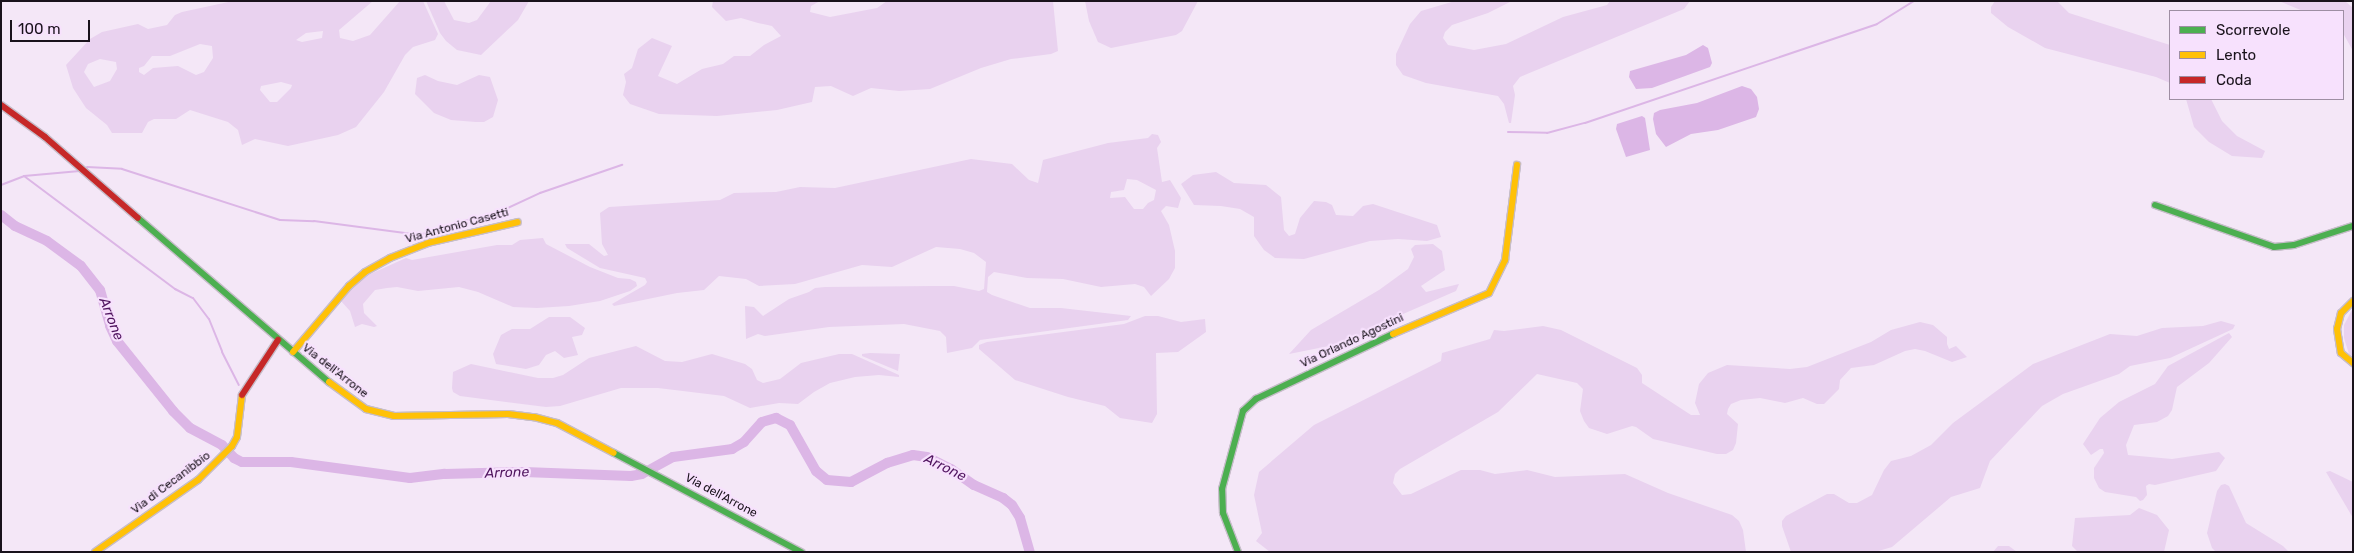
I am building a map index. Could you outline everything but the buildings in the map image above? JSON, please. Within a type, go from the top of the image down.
[{"type":"street","name":"Via dell'Arrone","points":[[1,105],[37,130],[345,396],[366,408],[394,416],[508,414],[534,417],[573,430],[801,552]]},
{"type":"street","name":"Via Orlando Agostini","points":[[1238,552],[1223,513],[1222,489],[1243,411],[1256,399],[1428,317],[1488,292],[1495,284],[1506,260],[1517,165]]},
{"type":"street","points":[[2155,205],[2274,247],[2294,245],[2353,226]]},
{"type":"street","name":"Via Antonio Casetti","points":[[293,352],[350,286],[365,272],[390,258],[428,243],[518,222]]},
{"type":"street","points":[[2353,300],[2341,313],[2337,329],[2341,353],[2353,363]]},
{"type":"street","name":"Via di Cecanibbio","points":[[95,552],[198,480],[221,460],[237,437],[242,394],[278,340]]},
{"type":"shaded area","points":[[233,1],[373,1],[339,30],[340,38],[353,41],[370,35],[400,1],[423,1],[438,34],[435,40],[413,47],[405,55],[384,92],[356,127],[338,135],[288,146],[255,139],[242,145],[238,130],[228,122],[190,110],[176,119],[154,119],[148,122],[142,133],[112,133],[107,125],[86,108],[73,88],[66,65],[90,39],[102,32],[138,24],[148,29],[167,25],[175,15]],"holes":[[[323,31],[322,38],[302,42],[296,40],[306,33]],[[200,44],[212,46],[213,58],[204,72],[196,75],[178,66],[153,68],[144,75],[139,72],[139,68],[144,66],[152,56],[170,56]],[[100,59],[116,62],[117,69],[110,81],[94,87],[84,72],[88,64]],[[281,82],[292,85],[277,102],[270,102],[260,90],[261,86]]]},
{"type":"shaded area","points":[[426,1],[444,1],[454,20],[469,23],[477,20],[491,1],[529,1],[518,20],[481,55],[457,50],[446,41],[440,33]]},
{"type":"shaded area","points":[[713,1],[820,1],[811,6],[810,12],[830,17],[877,8],[887,1],[1053,1],[1058,51],[1051,54],[1011,59],[981,68],[930,89],[899,91],[871,88],[853,96],[831,86],[815,87],[812,102],[777,110],[717,116],[659,114],[630,104],[623,95],[626,82],[624,74],[632,68],[638,49],[652,38],[672,46],[658,76],[677,84],[702,69],[723,64],[734,56],[750,56],[764,45],[781,36],[772,26],[741,18],[726,21],[712,7]]},
{"type":"shaded area","points":[[1085,1],[1198,1],[1182,31],[1176,35],[1111,48],[1098,42],[1089,21]]},
{"type":"shaded area","points":[[1455,1],[1512,1],[1488,13],[1452,25],[1445,32],[1443,38],[1448,45],[1474,50],[1506,44],[1563,17],[1607,5],[1610,1],[1690,1],[1684,9],[1520,77],[1513,86],[1515,95],[1511,123],[1509,123],[1504,104],[1498,96],[1426,83],[1403,75],[1396,65],[1396,54],[1410,24],[1421,11]]},
{"type":"shaded area","points":[[1995,1],[2057,1],[2069,13],[2169,45],[2169,83],[2156,77],[2045,48],[2008,27],[1991,13],[1991,7]]},
{"type":"shaded area","points":[[2279,1],[2345,1],[2353,8],[2353,51],[2344,35],[2344,10],[2301,10]]},
{"type":"shaded area","points":[[1703,45],[1708,48],[1712,63],[1710,67],[1652,88],[1636,89],[1629,77],[1630,71],[1686,55]]},
{"type":"shaded area","points":[[425,75],[438,81],[457,85],[479,75],[490,77],[498,100],[493,117],[484,122],[476,122],[451,120],[434,113],[415,94],[417,78]]},
{"type":"shaded area","points":[[1742,86],[1751,89],[1757,97],[1759,109],[1756,117],[1718,130],[1691,134],[1666,147],[1656,134],[1653,119],[1654,113],[1660,110],[1697,103]]},
{"type":"shaded area","points":[[2186,100],[2212,100],[2222,121],[2237,136],[2265,151],[2262,158],[2232,156],[2209,142],[2194,127]]},
{"type":"shaded area","points":[[1642,116],[1645,118],[1650,150],[1626,157],[1616,129],[1617,124]]},
{"type":"shaded area","points":[[1152,134],[1158,135],[1161,142],[1157,148],[1162,182],[1170,180],[1181,198],[1178,208],[1166,206],[1161,211],[1169,225],[1175,251],[1175,268],[1169,279],[1151,296],[1144,287],[1135,284],[1101,287],[1063,279],[1027,278],[994,272],[988,277],[987,292],[1030,308],[1061,308],[1131,316],[1128,320],[980,340],[972,348],[947,353],[946,337],[940,331],[904,324],[829,327],[765,336],[758,334],[746,339],[745,306],[754,307],[763,316],[789,299],[815,288],[825,287],[954,286],[979,291],[984,289],[986,262],[974,253],[960,249],[936,247],[892,267],[862,265],[795,284],[759,286],[746,279],[719,276],[704,290],[677,293],[614,306],[612,304],[645,285],[647,282],[645,278],[600,268],[567,248],[565,244],[589,244],[604,256],[608,255],[602,244],[600,213],[609,207],[720,200],[734,193],[776,192],[800,187],[835,188],[971,159],[1012,164],[1029,180],[1038,183],[1043,160],[1108,143],[1148,138]],"holes":[[[1127,179],[1137,180],[1156,190],[1154,200],[1143,209],[1134,209],[1125,197],[1110,198],[1111,192],[1124,190]]]},
{"type":"shaded area","points":[[1216,172],[1234,183],[1266,185],[1281,197],[1284,230],[1289,236],[1295,234],[1300,218],[1314,201],[1326,202],[1332,205],[1336,215],[1353,216],[1363,206],[1373,204],[1437,225],[1441,237],[1427,241],[1398,239],[1370,241],[1304,259],[1275,258],[1264,250],[1254,236],[1254,217],[1240,209],[1194,205],[1181,184],[1193,175]]},
{"type":"shaded area","points":[[543,238],[546,244],[590,267],[618,278],[630,279],[636,282],[637,286],[630,291],[600,301],[569,306],[537,308],[513,307],[478,292],[459,287],[418,291],[397,287],[387,288],[375,290],[363,304],[364,313],[377,326],[374,327],[362,324],[355,327],[350,311],[341,301],[357,283],[368,275],[406,258],[412,260],[497,245],[512,245],[520,240]]},
{"type":"shaded area","points":[[1433,244],[1442,251],[1445,270],[1421,286],[1426,292],[1459,284],[1456,291],[1403,314],[1364,339],[1289,354],[1311,330],[1379,290],[1408,269],[1414,257],[1411,249],[1415,245]]},
{"type":"shaded area","points":[[2353,308],[2353,357],[2349,354],[2344,338],[2344,325]]},
{"type":"shaded area","points":[[1145,316],[1158,316],[1181,322],[1205,319],[1206,332],[1178,352],[1156,353],[1157,414],[1152,423],[1120,418],[1105,406],[1068,397],[1015,380],[979,349],[979,345],[987,342],[1124,324]]},
{"type":"shaded area","points":[[549,317],[570,317],[585,328],[582,335],[572,337],[578,355],[564,358],[555,351],[546,355],[539,365],[526,369],[496,364],[493,354],[501,335],[512,329],[530,329]]},
{"type":"shaded area","points":[[2221,321],[2235,325],[2233,329],[2170,358],[2130,366],[2119,374],[2063,394],[2042,406],[1990,461],[1980,488],[1951,497],[1892,547],[1875,552],[1791,552],[1782,526],[1782,521],[1786,516],[1827,494],[1834,494],[1849,503],[1857,503],[1872,495],[1884,470],[1891,461],[1911,456],[1931,445],[1953,423],[2033,364],[2110,334],[2137,336],[2162,328],[2203,326]]},
{"type":"shaded area","points":[[1920,322],[1933,325],[1947,337],[1949,349],[1956,346],[1967,357],[1952,362],[1915,349],[1905,351],[1874,365],[1851,368],[1840,380],[1839,389],[1824,404],[1817,404],[1803,398],[1785,403],[1760,398],[1741,400],[1731,404],[1727,414],[1738,424],[1736,443],[1733,450],[1726,454],[1717,454],[1653,439],[1632,426],[1607,434],[1589,428],[1580,411],[1583,389],[1577,383],[1537,374],[1498,412],[1400,469],[1395,474],[1393,483],[1402,495],[1411,494],[1461,470],[1480,470],[1495,474],[1527,470],[1555,477],[1625,474],[1668,493],[1732,515],[1739,521],[1743,530],[1746,552],[1270,552],[1256,541],[1262,533],[1254,495],[1259,472],[1314,425],[1441,361],[1442,353],[1490,339],[1494,330],[1504,331],[1543,326],[1561,330],[1637,368],[1642,375],[1642,383],[1691,415],[1700,415],[1695,403],[1699,384],[1708,373],[1727,365],[1790,369],[1807,367],[1871,342],[1891,330]]},
{"type":"shaded area","points":[[2229,333],[2232,337],[2209,363],[2177,387],[2172,410],[2168,416],[2157,422],[2134,425],[2126,445],[2128,455],[2172,459],[2219,452],[2225,458],[2216,471],[2155,485],[2149,484],[2146,486],[2147,495],[2140,501],[2136,497],[2105,492],[2099,488],[2094,478],[2094,468],[2104,453],[2103,449],[2091,455],[2083,444],[2100,418],[2119,402],[2155,384],[2168,366]]},
{"type":"shaded area","points":[[636,346],[665,361],[682,362],[712,354],[745,364],[752,369],[757,380],[763,383],[780,379],[801,363],[839,354],[852,354],[899,375],[899,377],[879,375],[855,377],[830,383],[798,404],[779,403],[750,408],[724,396],[658,388],[621,388],[560,406],[546,407],[460,396],[453,392],[452,388],[453,372],[471,364],[538,378],[553,378],[563,375],[589,358]]},
{"type":"shaded area","points":[[862,354],[900,354],[898,371],[862,356]]},
{"type":"shaded area","points":[[2330,471],[2353,482],[2353,518],[2326,472]]},
{"type":"shaded area","points":[[2221,485],[2229,486],[2246,523],[2283,546],[2289,552],[2216,552],[2212,548],[2207,533],[2217,491]]},
{"type":"shaded area","points":[[2139,508],[2157,515],[2169,530],[2164,552],[2078,552],[2072,546],[2075,518],[2130,515]]},
{"type":"shaded area","points":[[1998,546],[2009,546],[2017,552],[1993,552]]},
{"type":"waterway","points":[[1508,132],[1547,133],[1585,123],[1877,24],[1914,1]]},
{"type":"waterway","points":[[87,167],[122,169],[280,220],[314,221],[420,235],[454,223],[495,214],[540,193],[622,165]]},
{"type":"waterway","points":[[1,185],[24,176],[80,171]]},
{"type":"waterway","points":[[24,176],[175,289],[193,298],[209,319],[222,352],[239,385]]},
{"type":"waterway","name":"Arrone","points":[[1,215],[15,226],[47,241],[81,266],[100,290],[110,326],[117,341],[173,411],[190,428],[222,445],[234,458],[242,462],[291,462],[410,478],[445,474],[524,472],[631,476],[642,474],[673,457],[732,449],[744,442],[762,422],[776,418],[790,425],[816,471],[827,480],[851,482],[887,463],[913,455],[927,457],[951,469],[974,485],[1003,498],[1012,505],[1020,518],[1030,552]]},
{"type":"traffic: fast","points":[[2155,205],[2274,247],[2294,245],[2353,226]]},
{"type":"traffic: fast","points":[[138,218],[329,382]]},
{"type":"traffic: fast","points":[[1238,552],[1223,513],[1222,489],[1243,411],[1256,399],[1393,334]]},
{"type":"traffic: fast","points":[[614,453],[801,552]]},
{"type":"traffic: slow","points":[[1393,334],[1489,293],[1505,260],[1517,165]]},
{"type":"traffic: slow","points":[[293,352],[349,286],[365,272],[390,258],[428,243],[518,222]]},
{"type":"traffic: slow","points":[[2353,301],[2341,313],[2337,329],[2341,353],[2353,363]]},
{"type":"traffic: slow","points":[[329,382],[366,409],[394,416],[508,414],[534,417],[557,423],[614,453]]},
{"type":"traffic: slow","points":[[95,552],[198,480],[232,446],[237,437],[242,395]]},
{"type":"traffic: jam","points":[[1,105],[45,137],[138,218]]},
{"type":"traffic: jam","points":[[242,395],[278,340]]}]
